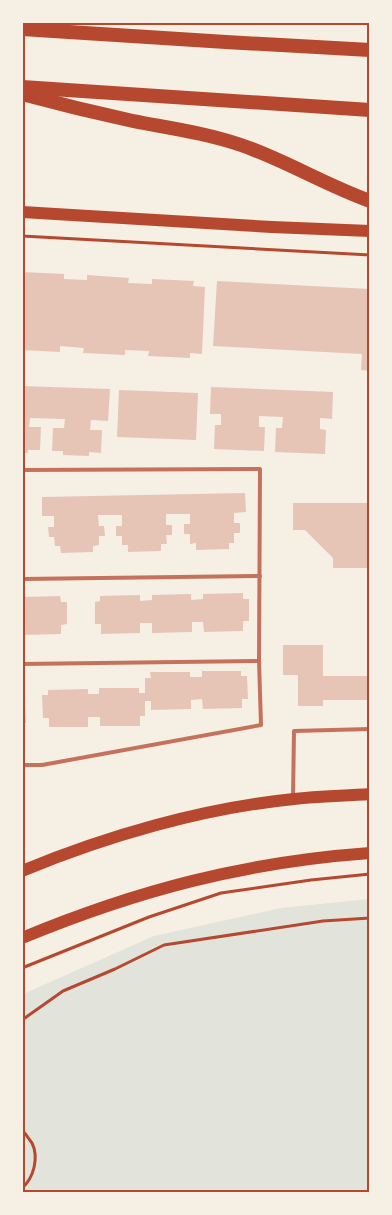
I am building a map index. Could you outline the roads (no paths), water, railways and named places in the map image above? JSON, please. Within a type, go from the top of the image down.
[{"type":"highway","points":[[22,29],[370,50]]},
{"type":"highway","points":[[22,87],[370,110]]},
{"type":"highway","points":[[22,94],[122,118],[192,132],[240,145],[279,160],[352,195],[370,201]]},
{"type":"main road","points":[[22,212],[370,231]]},
{"type":"main road","points":[[22,871],[98,842],[176,820],[255,804],[293,799],[370,794]]},
{"type":"main road","points":[[22,938],[94,910],[170,886],[221,873],[326,856],[370,853]]},
{"type":"lane","points":[[22,470],[260,468],[259,661],[261,725],[42,765],[22,765]]},
{"type":"lane","points":[[22,579],[260,576]]},
{"type":"lane","points":[[22,664],[259,661]]},
{"type":"lane","points":[[293,799],[294,731],[370,729]]}]
